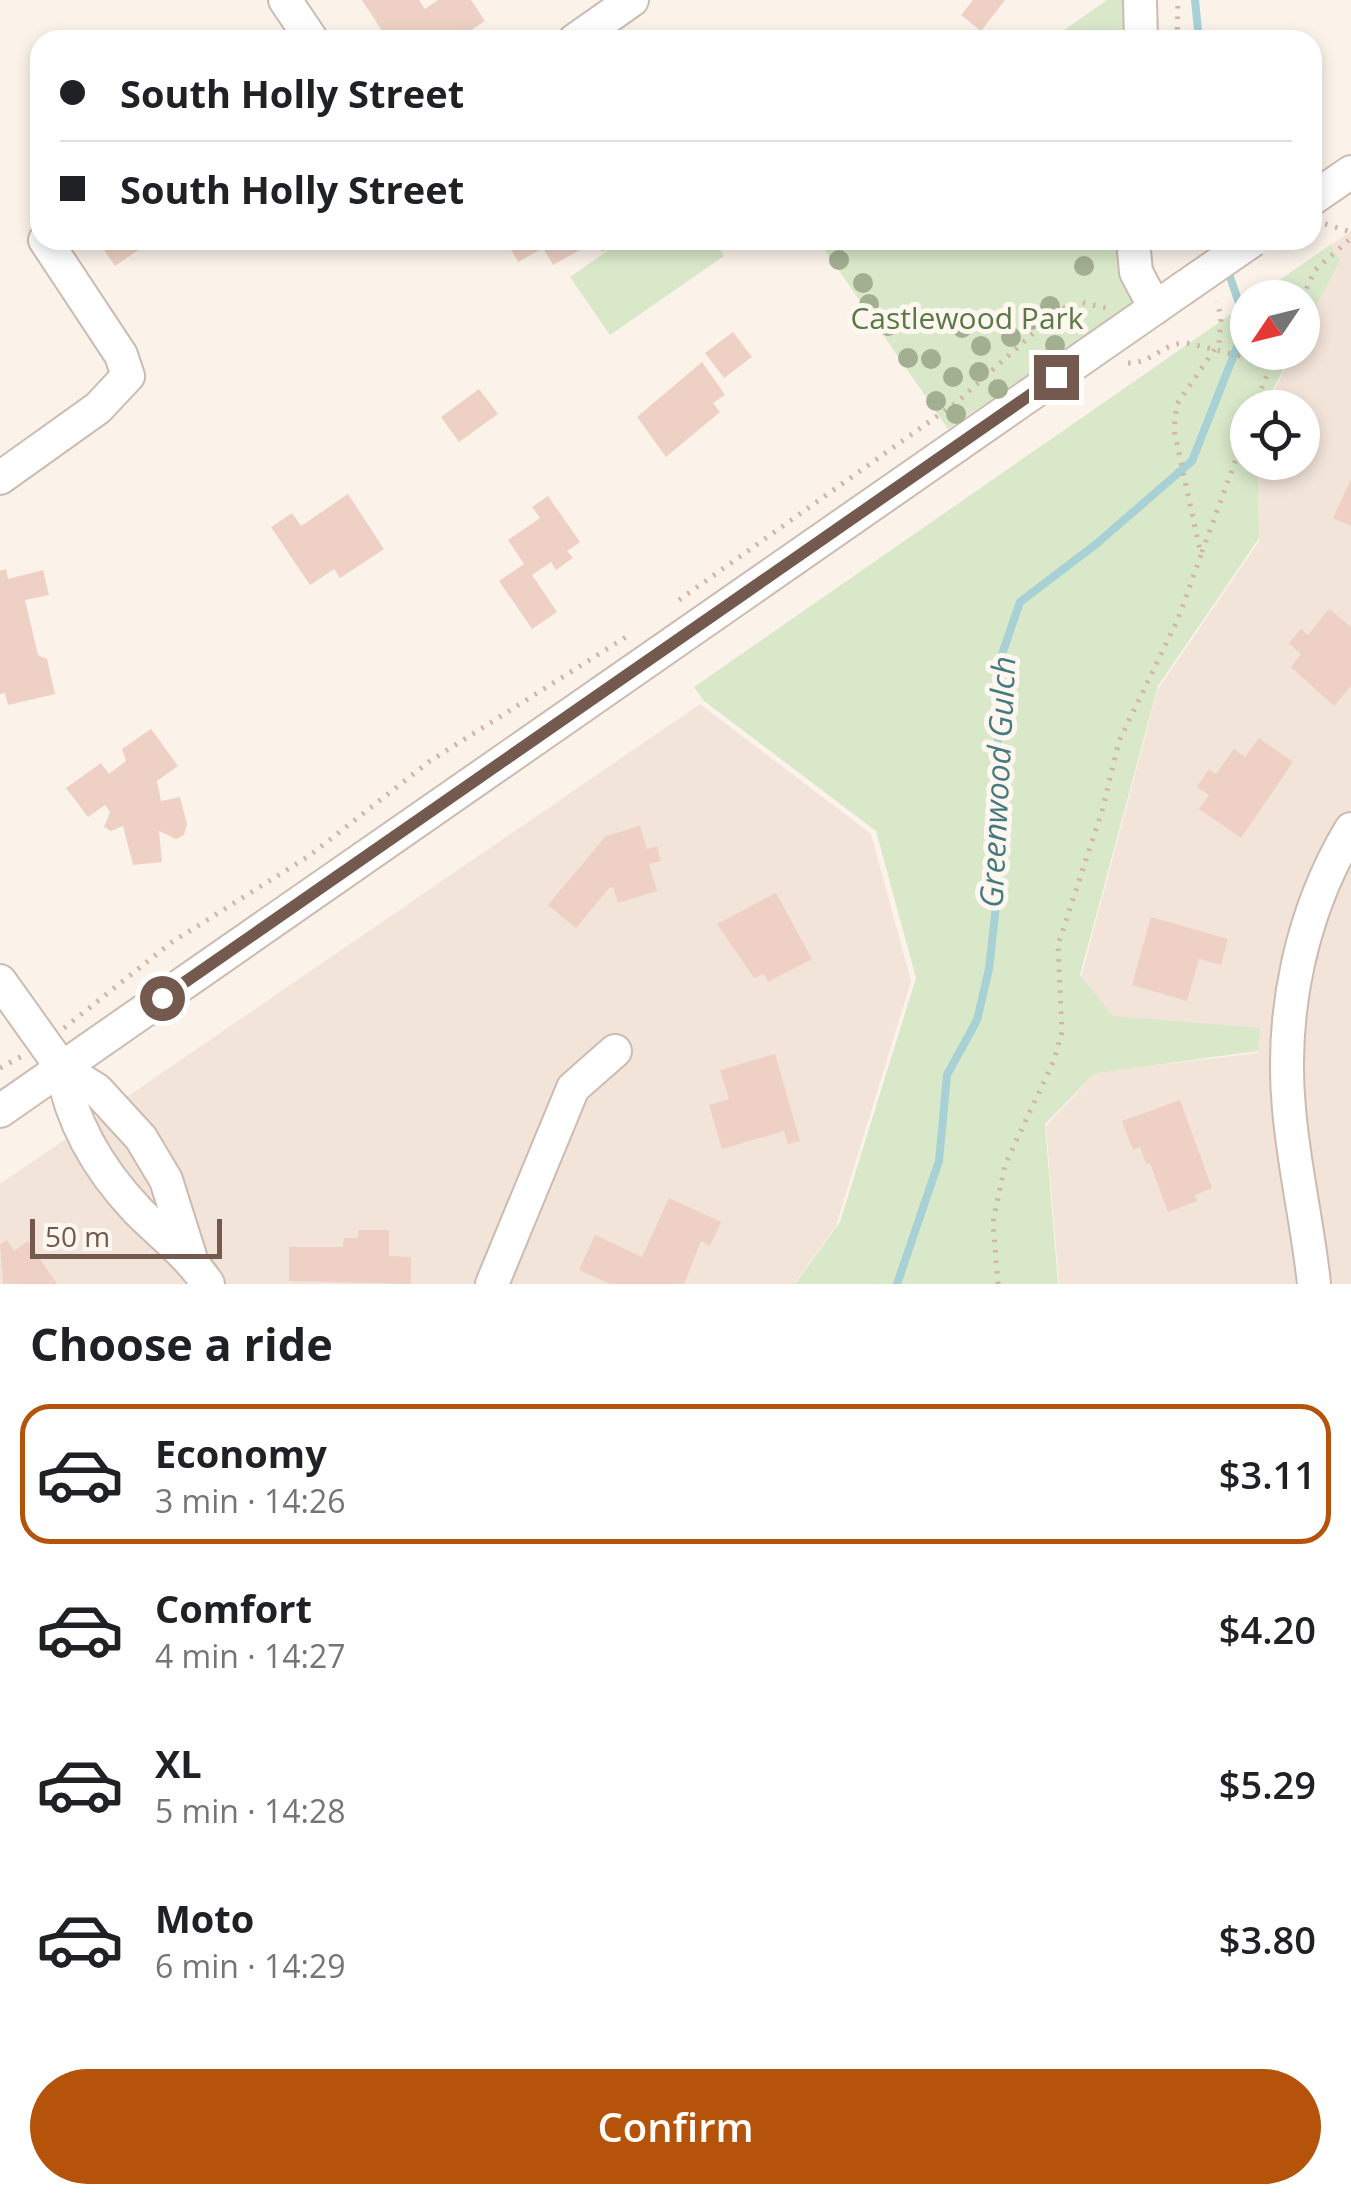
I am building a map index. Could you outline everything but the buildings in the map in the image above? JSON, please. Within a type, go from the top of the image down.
[{"type":"street","points":[[285,0],[305,30]]},
{"type":"street","points":[[589,30],[632,0]]},
{"type":"street","points":[[1140,0],[1141,30]]},
{"type":"street","points":[[1322,191],[1351,172]]},
{"type":"street","points":[[0,478],[98,408],[128,376],[120,355],[52,250]]},
{"type":"street","points":[[1134,250],[1136,272],[1183,296]]},
{"type":"street","points":[[0,1111],[53,1056],[1183,296],[1240,250]]},
{"type":"street","points":[[1314,1284],[1289,1111],[1288,1030],[1310,919],[1351,829]]},
{"type":"street","points":[[0,981],[53,1056],[97,1090],[141,1138],[166,1180],[190,1256],[208,1284]]},
{"type":"street","points":[[492,1284],[573,1088],[614,1050]]},
{"type":"street","points":[[53,1056],[68,1103],[104,1168],[138,1210],[190,1256]]},
{"type":"path","points":[[1178,0],[1178,30]]},
{"type":"path","points":[[1310,280],[1315,270],[1351,235],[1332,224],[1322,226]]},
{"type":"path","points":[[1183,296],[1221,318],[1219,343],[1176,404],[1174,430],[1200,555]]},
{"type":"path","points":[[670,607],[957,402],[1059,310],[1080,302],[1106,307]]},
{"type":"path","points":[[1128,364],[1144,361],[1171,344],[1187,343],[1230,353]]},
{"type":"path","points":[[998,1284],[993,1222],[1005,1164],[1054,1060],[1062,1032],[1058,945],[1102,810],[1119,741],[1178,619],[1230,474]]},
{"type":"path","points":[[0,1068],[53,1056],[187,931],[308,856],[430,761],[632,634]]},
{"type":"shaded area","points":[[1351,231],[1351,1284],[1059,1284],[1046,1126],[1096,1072],[1258,1053],[1259,1030],[1100,1018],[1081,977],[1158,689],[1259,541],[1258,480],[1320,480],[1320,390],[1274,390],[1284,370],[1320,370],[1320,299],[1338,262],[1328,247]]},
{"type":"shaded area","points":[[700,704],[871,834],[911,981],[836,1226],[794,1284],[0,1284],[0,1184]]},
{"type":"green space","points":[[1107,0],[1140,0],[1141,30],[1064,30]]},
{"type":"green space","points":[[1330,245],[1340,260],[1320,299],[1320,280],[1280,280]]},
{"type":"green space","points":[[609,250],[720,250],[724,256],[610,335],[570,277]]},
{"type":"green space","name":"Castlewood Park","points":[[825,250],[1136,250],[1147,294],[948,429]]},
{"type":"green space","name":"Greenwood Gulch","points":[[1230,315],[1230,370],[1283,370],[1273,390],[1230,390],[1230,480],[1258,480],[1259,538],[1158,686],[1080,975],[1113,1016],[1260,1028],[1258,1051],[1095,1073],[1045,1124],[1058,1284],[795,1284],[840,1222],[916,978],[876,831],[704,701],[694,687]]},
{"type":"waterway","name":"Greenwood Gulch","points":[[1195,0],[1198,30]]},
{"type":"waterway","name":"Greenwood Gulch","points":[[897,1284],[939,1161],[947,1075],[977,1020],[989,969],[996,906],[999,663],[1020,602],[1095,545],[1192,461],[1237,347],[1241,309],[1227,268]]},
{"type":"route","points":[[162,998],[1056,377]]}]
